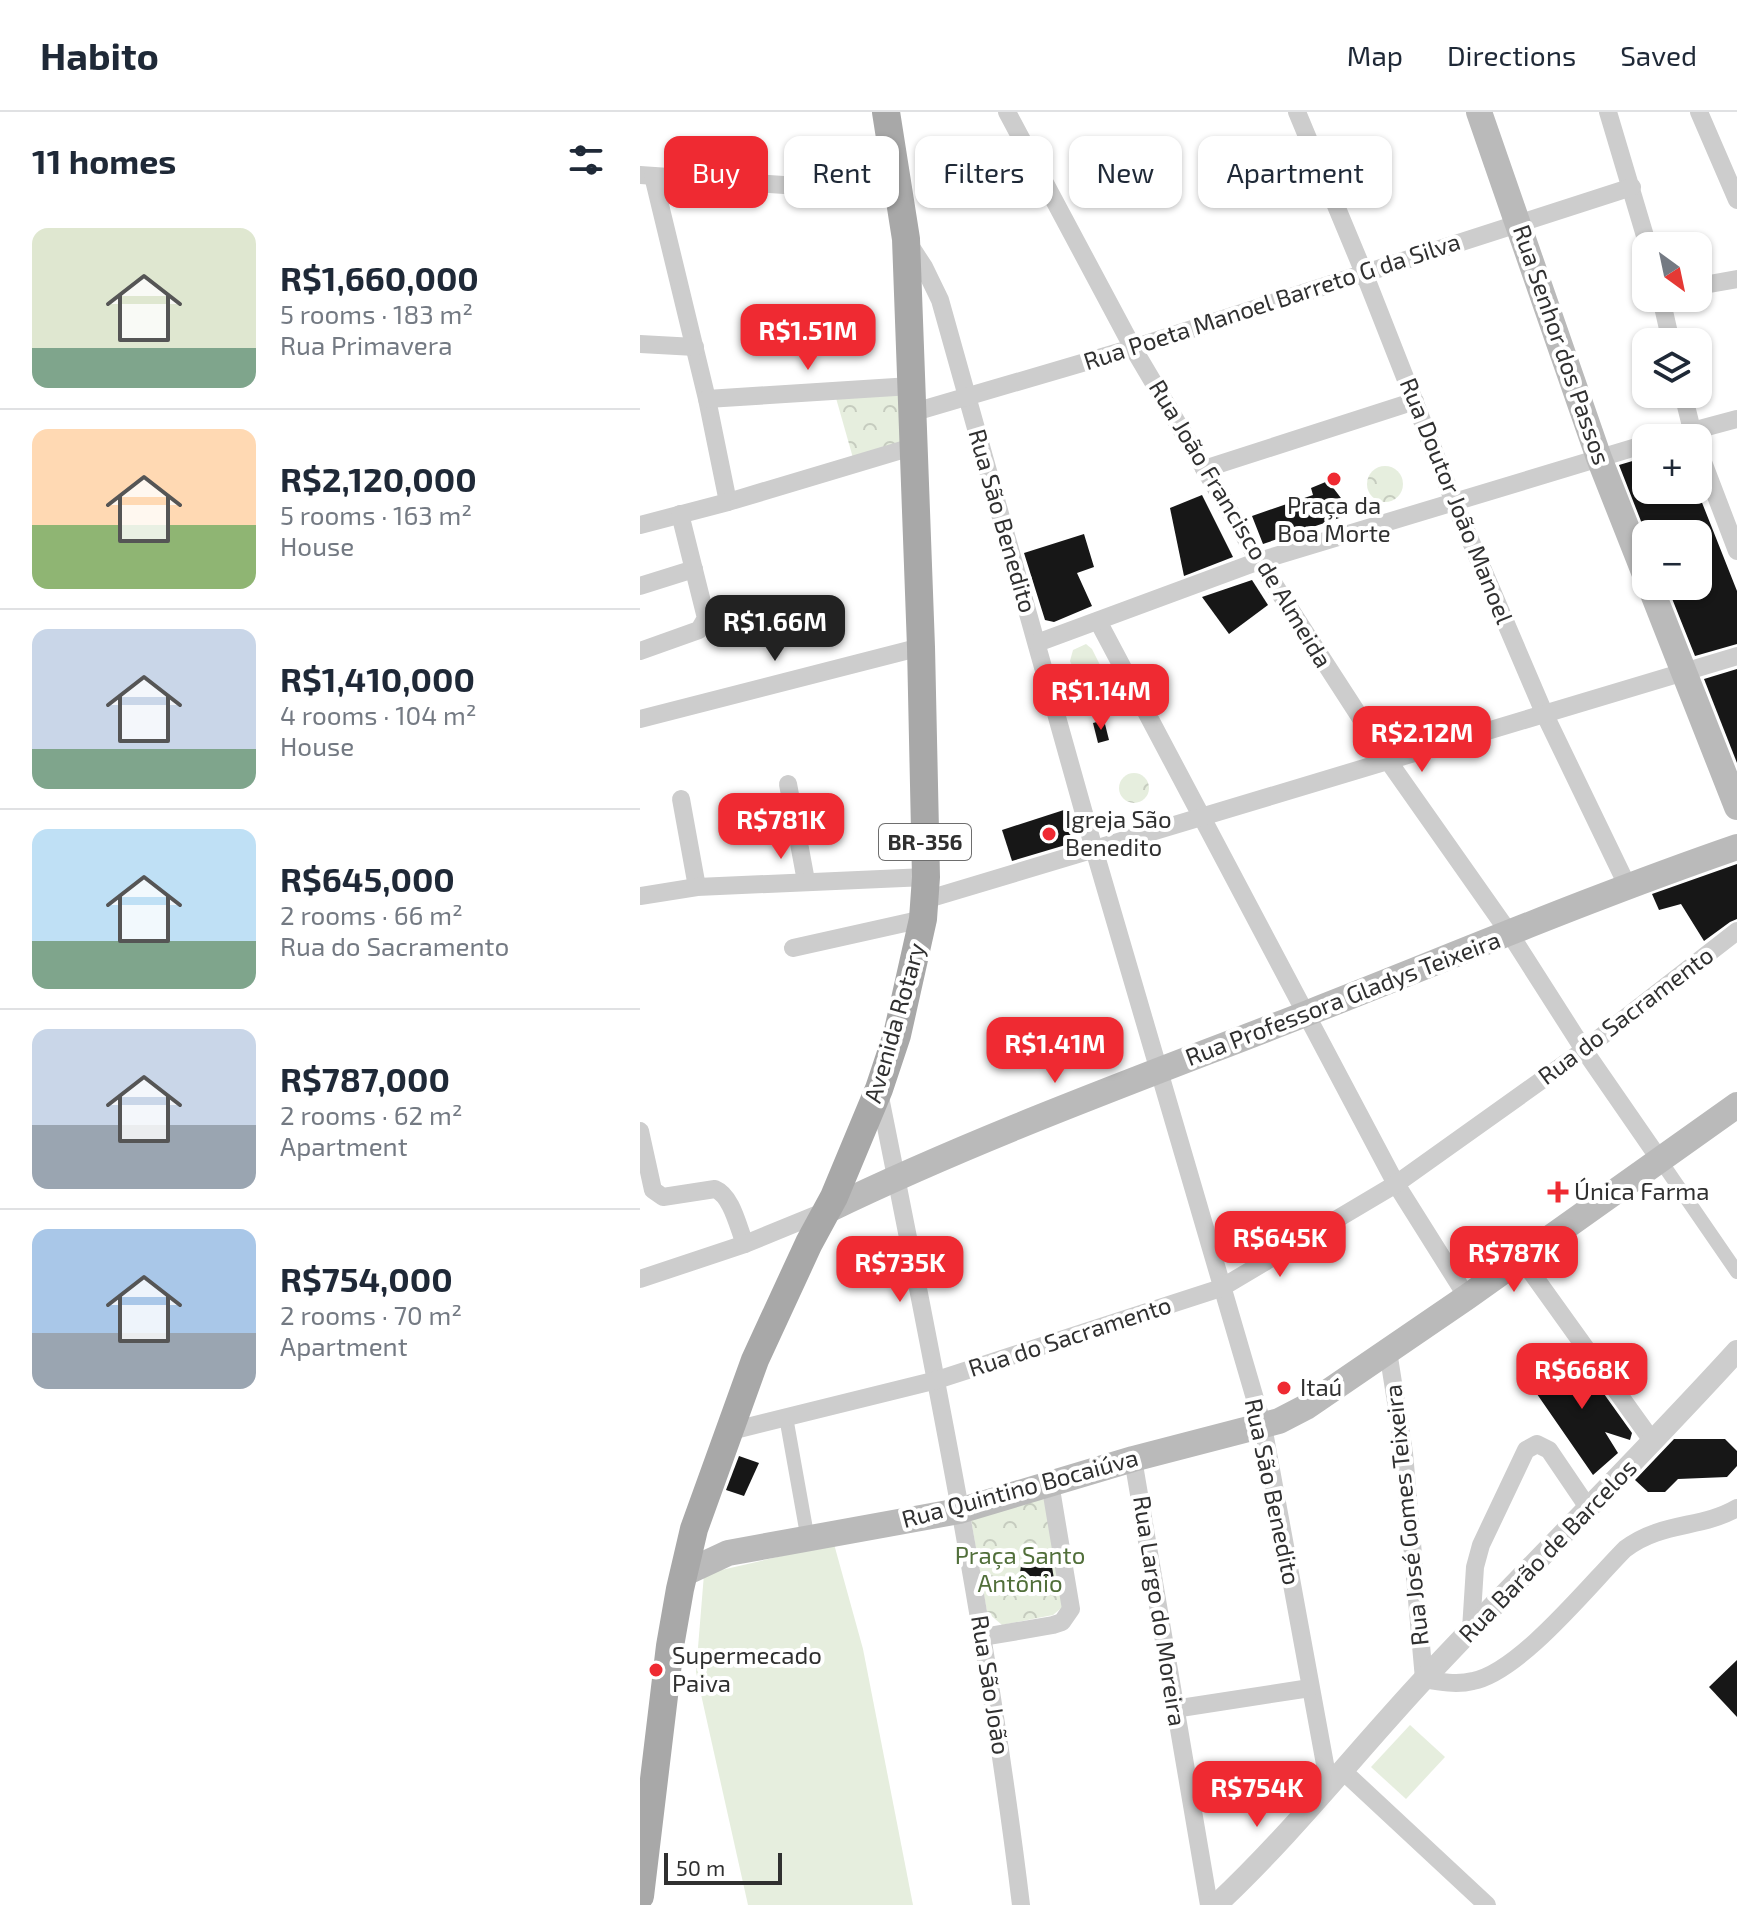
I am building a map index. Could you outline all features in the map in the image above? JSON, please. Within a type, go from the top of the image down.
[{"type":"main road","name":"Avenida Rotary","points":[[640,1896],[648,1751],[694,1529],[755,1360],[809,1243],[828,1210],[879,1089],[897,1035],[925,899],[921,647],[906,239],[886,112]]},
{"type":"main road","name":"Rua Senhor dos Passos","points":[[1479,112],[1599,458],[1632,542]]},
{"type":"main road","points":[[1655,600],[1737,807]]},
{"type":"main road","name":"Rua Professora Gladys Teixeira","points":[[828,1210],[896,1177],[1159,1070],[1510,934],[1627,885],[1737,847]]},
{"type":"main road","name":"Rua Quintino Bocaiúva","points":[[683,1574],[728,1553],[959,1511],[1133,1459],[1279,1421],[1306,1407],[1467,1297],[1737,1105]]},
{"type":"main road","points":[[694,1529],[714,1547],[728,1553]]},
{"type":"street","name":"Rua João Francisco de Almeida","points":[[1007,112],[1133,348],[1259,561],[1389,762],[1510,934],[1584,1050],[1660,1160]]},
{"type":"street","name":"Rua Doutor João Manoel","points":[[1297,112],[1454,502],[1545,715],[1627,885]]},
{"type":"street","points":[[1608,112],[1644,232]]},
{"type":"street","points":[[1699,112],[1737,200]]},
{"type":"street","points":[[728,502],[695,347],[646,176],[900,193]]},
{"type":"street","name":"Rua Poeta Manoel Barreto G da Silva","points":[[707,399],[966,399],[1632,187]]},
{"type":"street","name":"Rua São Benedito","points":[[906,239],[940,300],[1094,849],[1263,1426],[1310,1688],[1336,1778]]},
{"type":"street","points":[[1712,283],[1737,279]]},
{"type":"street","points":[[640,344],[695,347]]},
{"type":"street","points":[[1204,469],[1415,401]]},
{"type":"street","points":[[1712,427],[1737,419]]},
{"type":"street","points":[[640,525],[912,447]]},
{"type":"street","points":[[1037,643],[1259,561],[1632,448]]},
{"type":"street","points":[[1712,486],[1737,551]]},
{"type":"street","points":[[640,515],[674,515]]},
{"type":"street","points":[[640,651],[699,630],[704,625],[705,609],[674,515]]},
{"type":"street","points":[[640,586],[694,569]]},
{"type":"street","points":[[1098,621],[1396,1184],[1467,1297]]},
{"type":"street","points":[[640,719],[921,647]]},
{"type":"street","points":[[793,948],[925,899],[1737,656]]},
{"type":"street","points":[[788,784],[806,881]]},
{"type":"street","points":[[681,799],[697,887]]},
{"type":"street","points":[[640,896],[697,887],[806,881],[925,899]]},
{"type":"street","name":"Rua do Sacramento","points":[[727,1432],[937,1380],[1221,1288],[1396,1184],[1584,1050],[1737,931]]},
{"type":"street","name":"Rua São João","points":[[879,1089],[937,1380],[983,1637],[1006,1780],[1021,1905]]},
{"type":"street","points":[[640,1131],[653,1190],[663,1197],[715,1189],[721,1192],[745,1244]]},
{"type":"street","points":[[1660,1160],[1737,1272]]},
{"type":"street","name":"Rua Professora Gladys Teixeira","points":[[640,1279],[745,1244],[828,1210]]},
{"type":"street","points":[[1521,1258],[1653,1442]]},
{"type":"street","name":"Rua José Gomes Teixeira","points":[[1388,1351],[1404,1453],[1424,1679]]},
{"type":"street","name":"Rua Barão de Barcelos","points":[[1219,1903],[1424,1679],[1737,1351]]},
{"type":"street","points":[[786,1417],[808,1540]]},
{"type":"street","points":[[1471,1629],[1475,1567],[1481,1545],[1526,1450],[1537,1444],[1549,1450],[1589,1509]]},
{"type":"street","name":"Rua Largo do Moreira","points":[[1133,1459],[1174,1709],[1219,1903]]},
{"type":"street","points":[[983,1637],[1053,1625],[1062,1622],[1071,1609],[1050,1483]]},
{"type":"street","points":[[1424,1679],[1453,1683],[1475,1681],[1503,1668],[1528,1650],[1625,1549],[1641,1537],[1656,1530],[1726,1514],[1737,1508]]},
{"type":"street","points":[[1174,1709],[1310,1688]]},
{"type":"street","points":[[1336,1778],[1487,1905]]},
{"type":"green space","points":[[909,389],[911,441],[853,458],[834,391]]},
{"type":"green space","points":[[1385,466],[1398,471],[1403,484],[1398,497],[1385,502],[1372,497],[1367,484],[1372,471]]},
{"type":"green space","points":[[1086,644],[1092,649],[1104,673],[1080,683],[1070,661],[1073,650]]},
{"type":"green space","points":[[1134,773],[1140,774],[1148,782],[1148,794],[1140,802],[1134,803],[1128,802],[1120,794],[1119,788],[1120,782],[1128,774]]},
{"type":"green space","name":"Praça Santo Antônio","points":[[1041,1493],[1048,1510],[1065,1605],[1053,1615],[1002,1625],[987,1612],[970,1514]]},
{"type":"green space","points":[[834,1544],[863,1649],[913,1905],[748,1905],[696,1672],[704,1574]]},
{"type":"green space","points":[[1410,1725],[1445,1757],[1406,1799],[1371,1767]]},
{"type":"building","points":[[1632,461],[1632,498],[1619,465]]},
{"type":"building","points":[[1328,481],[1344,502],[1342,517],[1263,544],[1252,516],[1313,495],[1311,488]]},
{"type":"building","points":[[1202,495],[1233,557],[1184,576],[1170,508]]},
{"type":"building","points":[[1634,504],[1703,504],[1709,520],[1641,520]]},
{"type":"building","points":[[1712,528],[1737,591],[1737,644],[1695,656],[1673,600],[1712,600]]},
{"type":"building","points":[[1084,534],[1094,567],[1077,573],[1092,606],[1054,622],[1045,620],[1024,553]]},
{"type":"building","points":[[1252,580],[1268,605],[1229,634],[1202,597]]},
{"type":"building","points":[[1737,669],[1737,763],[1704,679]]},
{"type":"building","points":[[1104,720],[1109,740],[1098,743],[1093,723]]},
{"type":"building","name":"Igreja São Benedito","points":[[1070,808],[1079,841],[1012,861],[1002,830]]},
{"type":"building","points":[[1737,864],[1737,919],[1704,941],[1681,904],[1659,910],[1652,894]]},
{"type":"building","points":[[1574,1352],[1632,1433],[1630,1440],[1605,1432],[1618,1453],[1593,1475],[1530,1384]]},
{"type":"building","points":[[1674,1439],[1725,1439],[1737,1451],[1737,1466],[1727,1477],[1678,1479],[1665,1492],[1648,1492],[1635,1480]]},
{"type":"building","points":[[739,1456],[759,1463],[744,1496],[726,1490]]},
{"type":"building","points":[[1030,1563],[1052,1567],[1055,1585],[1019,1579],[1021,1566]]},
{"type":"building","points":[[1737,1660],[1737,1717],[1709,1687]]},
{"type":"place","name":"Praça da Boa Morte","points":[[1334,479]]},
{"type":"place","name":"Igreja São Benedito","points":[[1049,834]]},
{"type":"place","name":"Única Farma","points":[[1558,1192]]},
{"type":"place","name":"Itaú","points":[[1284,1388]]},
{"type":"place","name":"Supermecado Paiva","points":[[656,1670]]}]
